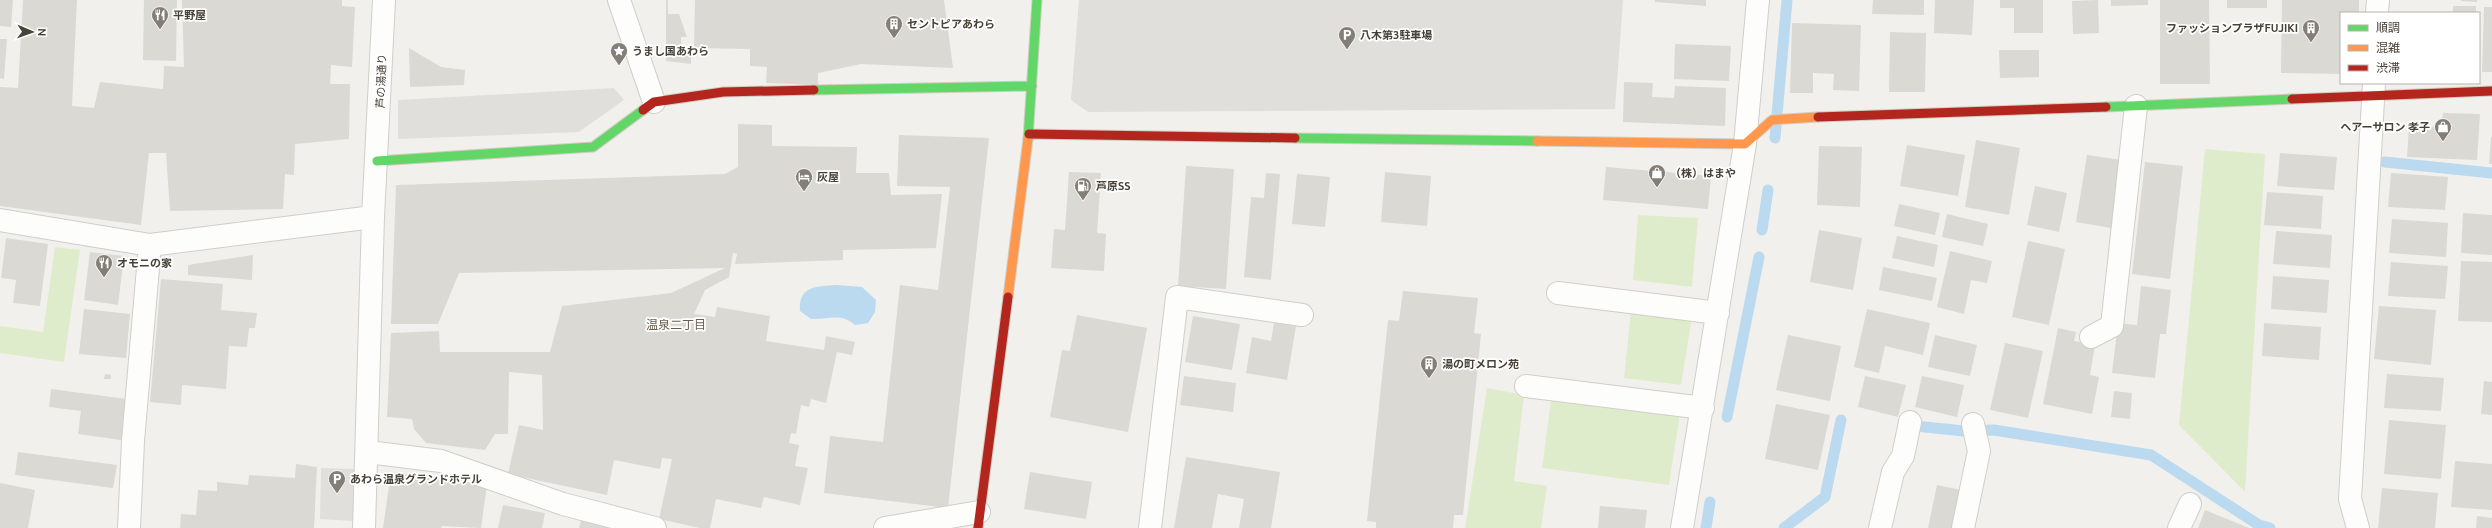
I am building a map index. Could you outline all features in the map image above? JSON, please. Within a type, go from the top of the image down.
[{"type":"street","name":"芦の湯通り","points":[[364,528],[368,452],[374,217],[384,0]]},
{"type":"street","points":[[619,0],[654,102]]},
{"type":"street","points":[[885,528],[978,520],[1029,134],[1036,0]]},
{"type":"street","points":[[1682,528],[1703,408],[1745,144],[1758,0]]},
{"type":"street","points":[[2377,12],[2378,0]]},
{"type":"street","points":[[377,161],[593,147],[654,102],[723,92],[1032,86]]},
{"type":"street","points":[[1029,134],[1745,144],[1772,120],[1892,113],[2136,106],[2374,89],[2492,91]]},
{"type":"street","points":[[2358,528],[2350,499],[2374,89]]},
{"type":"street","points":[[2091,337],[2112,326],[2136,106]]},
{"type":"street","points":[[0,220],[150,245],[374,217]]},
{"type":"street","points":[[129,528],[133,440],[150,245]]},
{"type":"street","points":[[1558,293],[1718,313]]},
{"type":"street","points":[[1150,528],[1177,298],[1302,315]]},
{"type":"street","points":[[1526,386],[1703,408]]},
{"type":"street","points":[[1880,528],[1893,472],[1903,456],[1910,422]]},
{"type":"street","points":[[1963,528],[1979,451],[1973,424]]},
{"type":"street","points":[[368,452],[441,461],[562,504],[655,528]]},
{"type":"street","points":[[2179,528],[2190,504]]},
{"type":"green space","points":[[2205,149],[2265,154],[2245,492],[2179,425]]},
{"type":"green space","points":[[1638,215],[1698,218],[1692,287],[1633,280]]},
{"type":"green space","points":[[55,247],[80,250],[64,362],[0,353],[0,326],[43,332]]},
{"type":"green space","points":[[1631,311],[1692,317],[1681,385],[1624,378]]},
{"type":"green space","points":[[1487,388],[1524,395],[1514,481],[1547,486],[1541,528],[1465,528]]},
{"type":"green space","points":[[1551,400],[1680,414],[1669,485],[1542,468]]},
{"type":"shaded area","name":"八木第3駐車場","points":[[1079,0],[1623,0],[1615,109],[1088,112],[1071,100]]},
{"type":"shaded area","points":[[614,88],[624,100],[579,132],[398,139],[398,100]]},
{"type":"shaded area","name":"あわら温泉グランドホテル","points":[[321,468],[355,469],[353,521],[320,519]]},
{"type":"water","points":[[837,285],[862,287],[876,300],[875,312],[868,323],[855,325],[850,321],[839,318],[811,319],[800,311],[802,297],[810,289],[822,286]]},
{"type":"building","points":[[0,0],[13,0],[11,27],[0,26]]},
{"type":"building","points":[[23,0],[77,0],[72,106],[94,108],[100,82],[163,89],[164,66],[184,67],[182,0],[342,0],[342,6],[355,7],[352,67],[331,65],[330,84],[350,84],[349,139],[295,144],[294,175],[285,174],[283,209],[170,211],[166,153],[149,153],[141,225],[0,206],[0,87],[18,88]]},
{"type":"building","name":"平野屋","points":[[144,0],[177,0],[176,61],[143,60]]},
{"type":"building","points":[[666,0],[668,0],[668,14],[679,14],[687,37],[681,37],[682,54],[691,55],[691,64],[666,61]]},
{"type":"building","points":[[695,0],[944,0],[953,68],[861,64],[818,73],[818,85],[766,83],[767,67],[750,66],[750,49],[694,48]]},
{"type":"building","points":[[1655,0],[1706,0],[1706,6],[1655,2]]},
{"type":"building","points":[[1873,0],[1924,0],[1924,15],[1872,14]]},
{"type":"building","points":[[1935,0],[1974,0],[1972,35],[1934,33]]},
{"type":"building","points":[[2000,0],[2043,0],[2043,33],[2014,33],[2014,8],[2000,8]]},
{"type":"building","points":[[2098,0],[2099,33],[2073,34],[2072,1]]},
{"type":"building","points":[[2111,0],[2148,0],[2148,5],[2111,6]]},
{"type":"building","points":[[2160,0],[2209,0],[2210,84],[2160,84]]},
{"type":"building","points":[[2227,0],[2267,0],[2267,8],[2227,8]]},
{"type":"building","name":"ファッションプラザFUJIKI","points":[[2282,0],[2359,0],[2359,12],[2340,12],[2340,74],[2281,73]]},
{"type":"building","points":[[2477,0],[2477,2],[2461,1]]},
{"type":"building","points":[[2453,6],[2476,6],[2476,12],[2453,12]]},
{"type":"building","points":[[2484,7],[2492,7],[2492,72],[2482,72]]},
{"type":"building","points":[[1792,23],[1861,25],[1859,91],[1833,90],[1834,74],[1813,73],[1813,93],[1790,93]]},
{"type":"building","points":[[1890,32],[1926,33],[1925,92],[1889,92]]},
{"type":"building","points":[[0,39],[7,39],[4,79],[0,78]]},
{"type":"building","points":[[1675,44],[1731,46],[1729,81],[1674,79]]},
{"type":"building","points":[[409,48],[441,67],[465,70],[464,85],[410,87]]},
{"type":"building","points":[[1999,50],[2039,50],[2039,77],[2000,78]]},
{"type":"building","points":[[1624,82],[1653,83],[1652,97],[1674,98],[1675,86],[1726,88],[1725,126],[1623,122]]},
{"type":"building","name":"ヘアーサロン 孝子","points":[[2443,113],[2480,114],[2477,160],[2407,157],[2409,126],[2441,127]]},
{"type":"building","points":[[738,124],[772,125],[772,146],[857,147],[856,173],[889,173],[891,195],[942,194],[936,248],[843,250],[843,260],[735,264],[737,254],[733,253],[729,277],[705,290],[694,314],[715,317],[717,307],[770,316],[766,341],[824,350],[826,336],[855,342],[852,355],[837,352],[826,403],[811,399],[809,407],[801,405],[796,434],[791,433],[789,443],[799,445],[795,466],[808,468],[800,505],[764,497],[761,508],[716,499],[710,528],[700,528],[659,519],[672,459],[662,458],[660,469],[614,460],[607,495],[508,474],[519,425],[543,430],[542,375],[509,372],[508,434],[495,434],[485,450],[426,443],[414,429],[412,419],[387,417],[391,333],[439,331],[440,352],[550,352],[562,306],[671,293],[725,268],[459,273],[438,324],[391,324],[396,185],[725,174],[738,167]]},
{"type":"building","points":[[899,135],[989,138],[948,508],[824,493],[830,436],[883,442],[900,285],[938,290],[950,187],[897,186]]},
{"type":"building","points":[[2491,137],[2492,164],[2489,164]]},
{"type":"building","points":[[1976,140],[2020,148],[2009,215],[1965,207]]},
{"type":"building","points":[[1907,145],[1965,155],[1958,196],[1900,186]]},
{"type":"building","points":[[1819,146],[1862,147],[1860,207],[1817,205]]},
{"type":"building","points":[[2280,153],[2337,157],[2334,190],[2277,186]]},
{"type":"building","points":[[2087,155],[2122,160],[2111,228],[2076,222]]},
{"type":"building","points":[[2145,162],[2183,166],[2170,279],[2132,274]]},
{"type":"building","points":[[1186,166],[1234,169],[1226,289],[1178,286]]},
{"type":"building","name":"（株）はまや","points":[[1606,167],[1711,176],[1708,209],[1603,200]]},
{"type":"building","name":"芦原SS","points":[[1069,172],[1101,173],[1097,233],[1106,234],[1104,271],[1051,268],[1054,229],[1065,230]]},
{"type":"building","points":[[1385,172],[1431,176],[1427,226],[1381,222]]},
{"type":"building","points":[[1266,173],[1280,174],[1271,280],[1244,277],[1251,197],[1264,198]]},
{"type":"building","points":[[2391,173],[2448,177],[2445,210],[2388,207]]},
{"type":"building","points":[[1297,174],[1330,177],[1325,227],[1292,224]]},
{"type":"building","points":[[2035,186],[2067,193],[2059,232],[2027,225]]},
{"type":"building","points":[[2267,192],[2323,196],[2321,229],[2264,225]]},
{"type":"building","points":[[1899,204],[1940,213],[1935,235],[1894,226]]},
{"type":"building","points":[[2463,213],[2492,215],[2492,255],[2461,253]]},
{"type":"building","points":[[1947,214],[1988,224],[1983,246],[1942,237]]},
{"type":"building","points":[[2392,219],[2448,223],[2446,257],[2389,253]]},
{"type":"building","points":[[1819,230],[1862,238],[1853,290],[1810,282]]},
{"type":"building","points":[[2276,231],[2332,235],[2330,268],[2273,264]]},
{"type":"building","points":[[1897,236],[1938,245],[1934,267],[1892,258]]},
{"type":"building","points":[[6,238],[48,244],[40,306],[13,303],[16,280],[1,278]]},
{"type":"building","points":[[2028,241],[2065,249],[2049,325],[2012,317]]},
{"type":"building","points":[[1950,251],[1992,261],[1987,283],[1971,280],[1964,314],[1937,307]]},
{"type":"building","name":"オモニの家","points":[[90,252],[124,256],[118,305],[84,300]]},
{"type":"building","points":[[253,255],[252,280],[188,275],[188,265]]},
{"type":"building","points":[[2461,261],[2492,262],[2492,322],[2458,321]]},
{"type":"building","points":[[2391,262],[2448,266],[2445,299],[2388,296]]},
{"type":"building","points":[[1883,267],[1937,278],[1932,301],[1879,290]]},
{"type":"building","points":[[2273,276],[2329,280],[2327,313],[2271,309]]},
{"type":"building","points":[[161,279],[223,284],[221,310],[257,313],[255,328],[249,328],[247,347],[229,346],[226,389],[182,385],[181,405],[150,402]]},
{"type":"building","points":[[2141,286],[2171,290],[2166,334],[2160,334],[2155,378],[2112,373],[2118,323],[2137,325]]},
{"type":"building","name":"湯の町メロン苑","points":[[1403,291],[1478,298],[1474,333],[1481,334],[1463,515],[1454,515],[1453,528],[1376,528],[1376,522],[1367,521],[1388,320],[1399,321]]},
{"type":"building","points":[[2379,306],[2436,310],[2431,365],[2374,359]]},
{"type":"building","points":[[84,309],[130,314],[126,358],[79,354]]},
{"type":"building","points":[[1867,309],[1930,323],[1923,355],[1885,346],[1879,373],[1854,367]]},
{"type":"building","points":[[1077,315],[1147,328],[1128,432],[1050,417],[1062,350],[1070,351]]},
{"type":"building","points":[[1193,316],[1240,324],[1232,370],[1185,362]]},
{"type":"building","points":[[1274,323],[1296,326],[1287,380],[1246,373],[1252,337],[1271,341]]},
{"type":"building","points":[[2264,323],[2321,327],[2319,360],[2262,356]]},
{"type":"building","points":[[2058,328],[2076,332],[2074,341],[2095,345],[2090,375],[2099,377],[2092,414],[2043,404]]},
{"type":"building","points":[[1788,335],[1841,346],[1830,401],[1776,390]]},
{"type":"building","points":[[1935,335],[1977,345],[1970,376],[1928,367]]},
{"type":"building","points":[[2005,343],[2043,351],[2028,418],[1990,410]]},
{"type":"building","points":[[105,374],[111,375],[111,379],[104,379]]},
{"type":"building","points":[[2387,374],[2444,378],[2441,411],[2384,408]]},
{"type":"building","points":[[1184,376],[1236,383],[1233,412],[1180,405]]},
{"type":"building","points":[[1865,376],[1906,385],[1898,417],[1858,407]]},
{"type":"building","points":[[1922,376],[1964,385],[1957,417],[1915,407]]},
{"type":"building","points":[[2484,381],[2492,382],[2492,415],[2481,414]]},
{"type":"building","points":[[51,389],[127,399],[121,440],[78,434],[81,411],[49,407]]},
{"type":"building","points":[[2114,391],[2132,393],[2130,419],[2111,417]]},
{"type":"building","points":[[1776,404],[1830,415],[1818,470],[1765,459]]},
{"type":"building","points":[[2389,420],[2446,425],[2441,479],[2384,474]]},
{"type":"building","points":[[18,452],[117,465],[113,488],[15,475]]},
{"type":"building","points":[[1186,457],[1280,472],[1271,528],[1239,528],[1244,499],[1218,494],[1212,528],[1174,528]]},
{"type":"building","points":[[2455,461],[2492,464],[2492,510],[2451,507]]},
{"type":"building","points":[[296,464],[317,467],[314,528],[180,528],[181,514],[196,515],[198,490],[217,491],[217,482],[248,485],[249,475],[295,478]]},
{"type":"building","points":[[391,472],[487,485],[481,528],[442,526],[441,528],[383,528]]},
{"type":"building","points":[[1030,472],[1092,482],[1086,519],[1024,509]]},
{"type":"building","points":[[0,483],[35,490],[28,528],[0,528]]},
{"type":"building","points":[[1937,485],[1966,491],[1958,528],[1928,528]]},
{"type":"building","points":[[2382,488],[2438,493],[2435,528],[2378,528]]},
{"type":"building","points":[[503,505],[545,513],[542,528],[498,528]]},
{"type":"building","points":[[1600,506],[1647,510],[1645,528],[1598,528]]},
{"type":"building","points":[[2205,510],[2249,528],[2198,528]]},
{"type":"building","points":[[2477,516],[2492,518],[2492,528],[2476,528]]},
{"type":"building","points":[[581,520],[611,528],[579,528]]},
{"type":"waterway","points":[[1775,138],[1787,0]]},
{"type":"waterway","points":[[2385,162],[2492,173]]},
{"type":"waterway","points":[[1762,230],[1768,190]]},
{"type":"waterway","points":[[1727,417],[1759,257]]},
{"type":"waterway","points":[[1784,528],[1825,497],[1841,420]]},
{"type":"waterway","points":[[1915,426],[1964,431],[1994,430],[2151,455],[2259,525],[2270,528]]},
{"type":"waterway","points":[[1706,528],[1710,502]]},
{"type":"traffic: fast","points":[[1028,139],[1037,0]]},
{"type":"traffic: fast","points":[[814,90],[1032,86]]},
{"type":"traffic: fast","points":[[2106,107],[2292,99]]},
{"type":"traffic: fast","points":[[377,161],[593,147],[643,110]]},
{"type":"traffic: fast","points":[[1295,138],[1537,141]]},
{"type":"traffic: slow","points":[[1537,141],[1745,144],[1772,120],[1818,117]]},
{"type":"traffic: slow","points":[[1008,297],[1028,139]]},
{"type":"traffic: jam","points":[[643,110],[654,102],[723,92],[814,90]]},
{"type":"traffic: jam","points":[[2292,99],[2492,91]]},
{"type":"traffic: jam","points":[[1818,117],[2106,107]]},
{"type":"traffic: jam","points":[[1029,134],[1295,138]]},
{"type":"traffic: jam","points":[[978,528],[1008,297]]},
{"type":"place","name":"平野屋","points":[[160,30]]},
{"type":"place","name":"セントピアあわら","points":[[894,39]]},
{"type":"place","name":"ファッションプラザFUJIKI","points":[[2311,43]]},
{"type":"place","name":"八木第3駐車場","points":[[1347,50]]},
{"type":"place","name":"うまし国あわら","points":[[619,66]]},
{"type":"place","name":"ヘアーサロン 孝子","points":[[2443,142]]},
{"type":"place","name":"（株）はまや","points":[[1657,188]]},
{"type":"place","name":"灰屋","points":[[804,192]]},
{"type":"place","name":"芦原SS","points":[[1083,201]]},
{"type":"place","name":"オモニの家","points":[[104,278]]},
{"type":"place","name":"湯の町メロン苑","points":[[1429,379]]},
{"type":"place","name":"あわら温泉グランドホテル","points":[[337,494]]},
{"type":"district","name":"温泉二丁目","points":[[676,325]]}]
